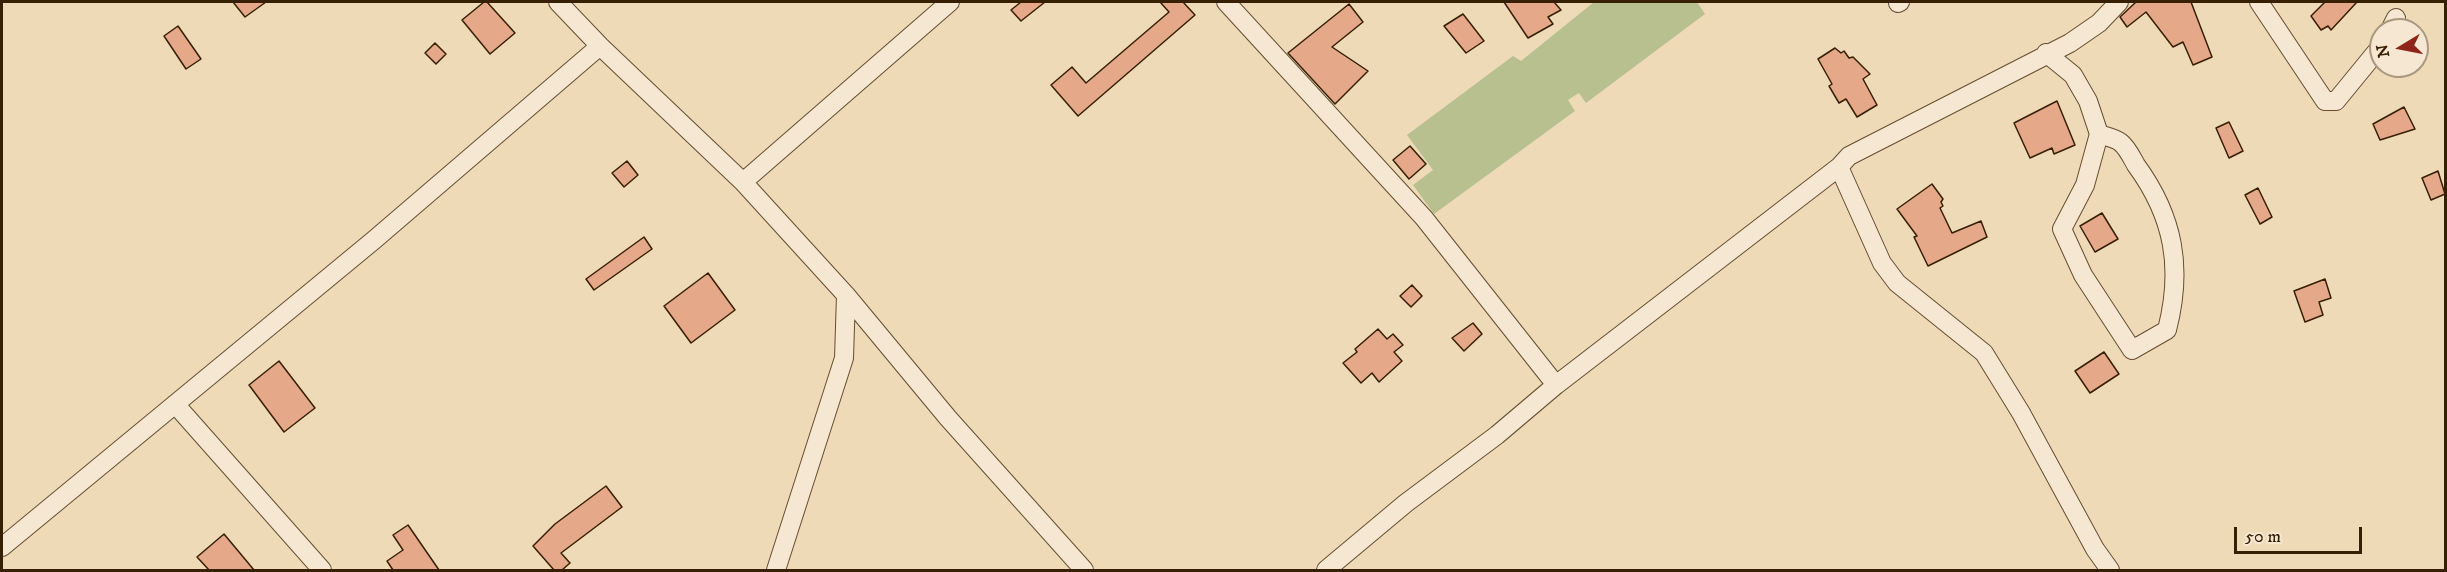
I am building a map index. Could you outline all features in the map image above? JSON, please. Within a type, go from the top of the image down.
[{"type":"street","points":[[558,2],[600,46],[743,182],[846,295],[948,418],[1083,570]]},
{"type":"street","points":[[743,182],[950,2]]},
{"type":"street","points":[[1226,2],[1424,218],[1556,385]]},
{"type":"street","points":[[1326,570],[1406,503],[1497,435],[1556,385],[1839,167],[1849,156],[2070,42],[2099,23],[2119,2]]},
{"type":"street","points":[[2259,2],[2325,101],[2336,100],[2369,60]]},
{"type":"street","points":[[2,547],[374,240],[600,46]]},
{"type":"street","points":[[2046,53],[2073,75],[2088,101],[2099,134],[2085,185],[2062,229],[2083,274],[2132,350],[2168,330],[2175,301],[2174,262],[2168,220],[2153,187],[2120,142],[2099,134]]},
{"type":"street","points":[[1839,167],[1882,263],[1897,283],[1984,354],[2021,413],[2095,549],[2110,570]]},
{"type":"street","points":[[776,570],[844,358],[846,295]]},
{"type":"street","points":[[175,404],[322,570]]},
{"type":"green space","points":[[1594,2],[1697,2],[1705,14],[1586,103],[1579,93],[1568,100],[1575,111],[1434,214],[1413,185],[1433,170],[1407,135],[1513,56],[1521,61]]},
{"type":"building","points":[[233,2],[266,2],[245,17]]},
{"type":"building","points":[[487,2],[515,33],[490,54],[462,20]]},
{"type":"building","points":[[1021,2],[1045,2],[1021,21],[1011,10]]},
{"type":"building","points":[[1160,2],[1183,2],[1195,15],[1078,116],[1051,85],[1072,67],[1086,83],[1169,12]]},
{"type":"building","points":[[1504,2],[1554,2],[1561,10],[1548,17],[1553,24],[1528,38]]},
{"type":"building","points":[[2136,2],[2191,2],[2212,57],[2193,65],[2183,42],[2173,47],[2146,12],[2127,27],[2120,17]]},
{"type":"building","points":[[2325,2],[2357,2],[2331,30],[2328,26],[2321,30],[2311,16]]},
{"type":"building","points":[[1349,4],[1363,22],[1332,47],[1368,71],[1335,104],[1288,53]]},
{"type":"building","points":[[1463,14],[1484,41],[1466,53],[1444,26]]},
{"type":"building","points":[[178,26],[201,59],[186,69],[164,36]]},
{"type":"building","points":[[435,43],[446,54],[436,64],[425,53]]},
{"type":"building","points":[[1835,48],[1841,53],[1844,51],[1849,58],[1853,57],[1870,74],[1863,79],[1877,105],[1857,117],[1846,99],[1839,103],[1829,86],[1832,84],[1818,59]]},
{"type":"building","points":[[2057,101],[2075,145],[2054,154],[2052,148],[2030,158],[2014,123]]},
{"type":"building","points":[[2404,107],[2415,129],[2380,140],[2373,124]]},
{"type":"building","points":[[2229,122],[2243,151],[2229,158],[2216,128]]},
{"type":"building","points":[[1410,146],[1426,164],[1409,179],[1393,160]]},
{"type":"building","points":[[627,161],[638,175],[624,187],[612,173]]},
{"type":"building","points":[[2438,171],[2445,194],[2431,200],[2422,178]]},
{"type":"building","points":[[1932,184],[1943,199],[1941,202],[1943,206],[1940,208],[1952,233],[1981,221],[1987,237],[1928,266],[1914,237],[1917,236],[1897,209]]},
{"type":"building","points":[[2258,188],[2272,217],[2260,224],[2245,195]]},
{"type":"building","points":[[2102,213],[2118,239],[2095,252],[2080,226]]},
{"type":"building","points":[[644,237],[652,249],[594,290],[586,279]]},
{"type":"building","points":[[708,273],[735,310],[691,343],[664,306]]},
{"type":"building","points":[[2325,279],[2331,298],[2319,302],[2323,315],[2305,322],[2294,291]]},
{"type":"building","points":[[1412,285],[1422,296],[1411,307],[1400,296]]},
{"type":"building","points":[[1473,323],[1482,334],[1464,351],[1452,338]]},
{"type":"building","points":[[1378,329],[1387,339],[1393,334],[1403,345],[1394,352],[1402,361],[1379,382],[1372,373],[1361,383],[1343,363],[1357,352],[1355,349]]},
{"type":"building","points":[[2104,352],[2119,374],[2090,393],[2075,371]]},
{"type":"building","points":[[279,361],[315,408],[284,432],[249,385]]},
{"type":"building","points":[[606,486],[622,507],[561,553],[570,563],[562,570],[554,570],[533,546],[555,524]]},
{"type":"building","points":[[408,525],[439,570],[393,570],[387,561],[403,550],[393,535]]},
{"type":"building","points":[[224,534],[254,570],[209,570],[197,557]]}]
